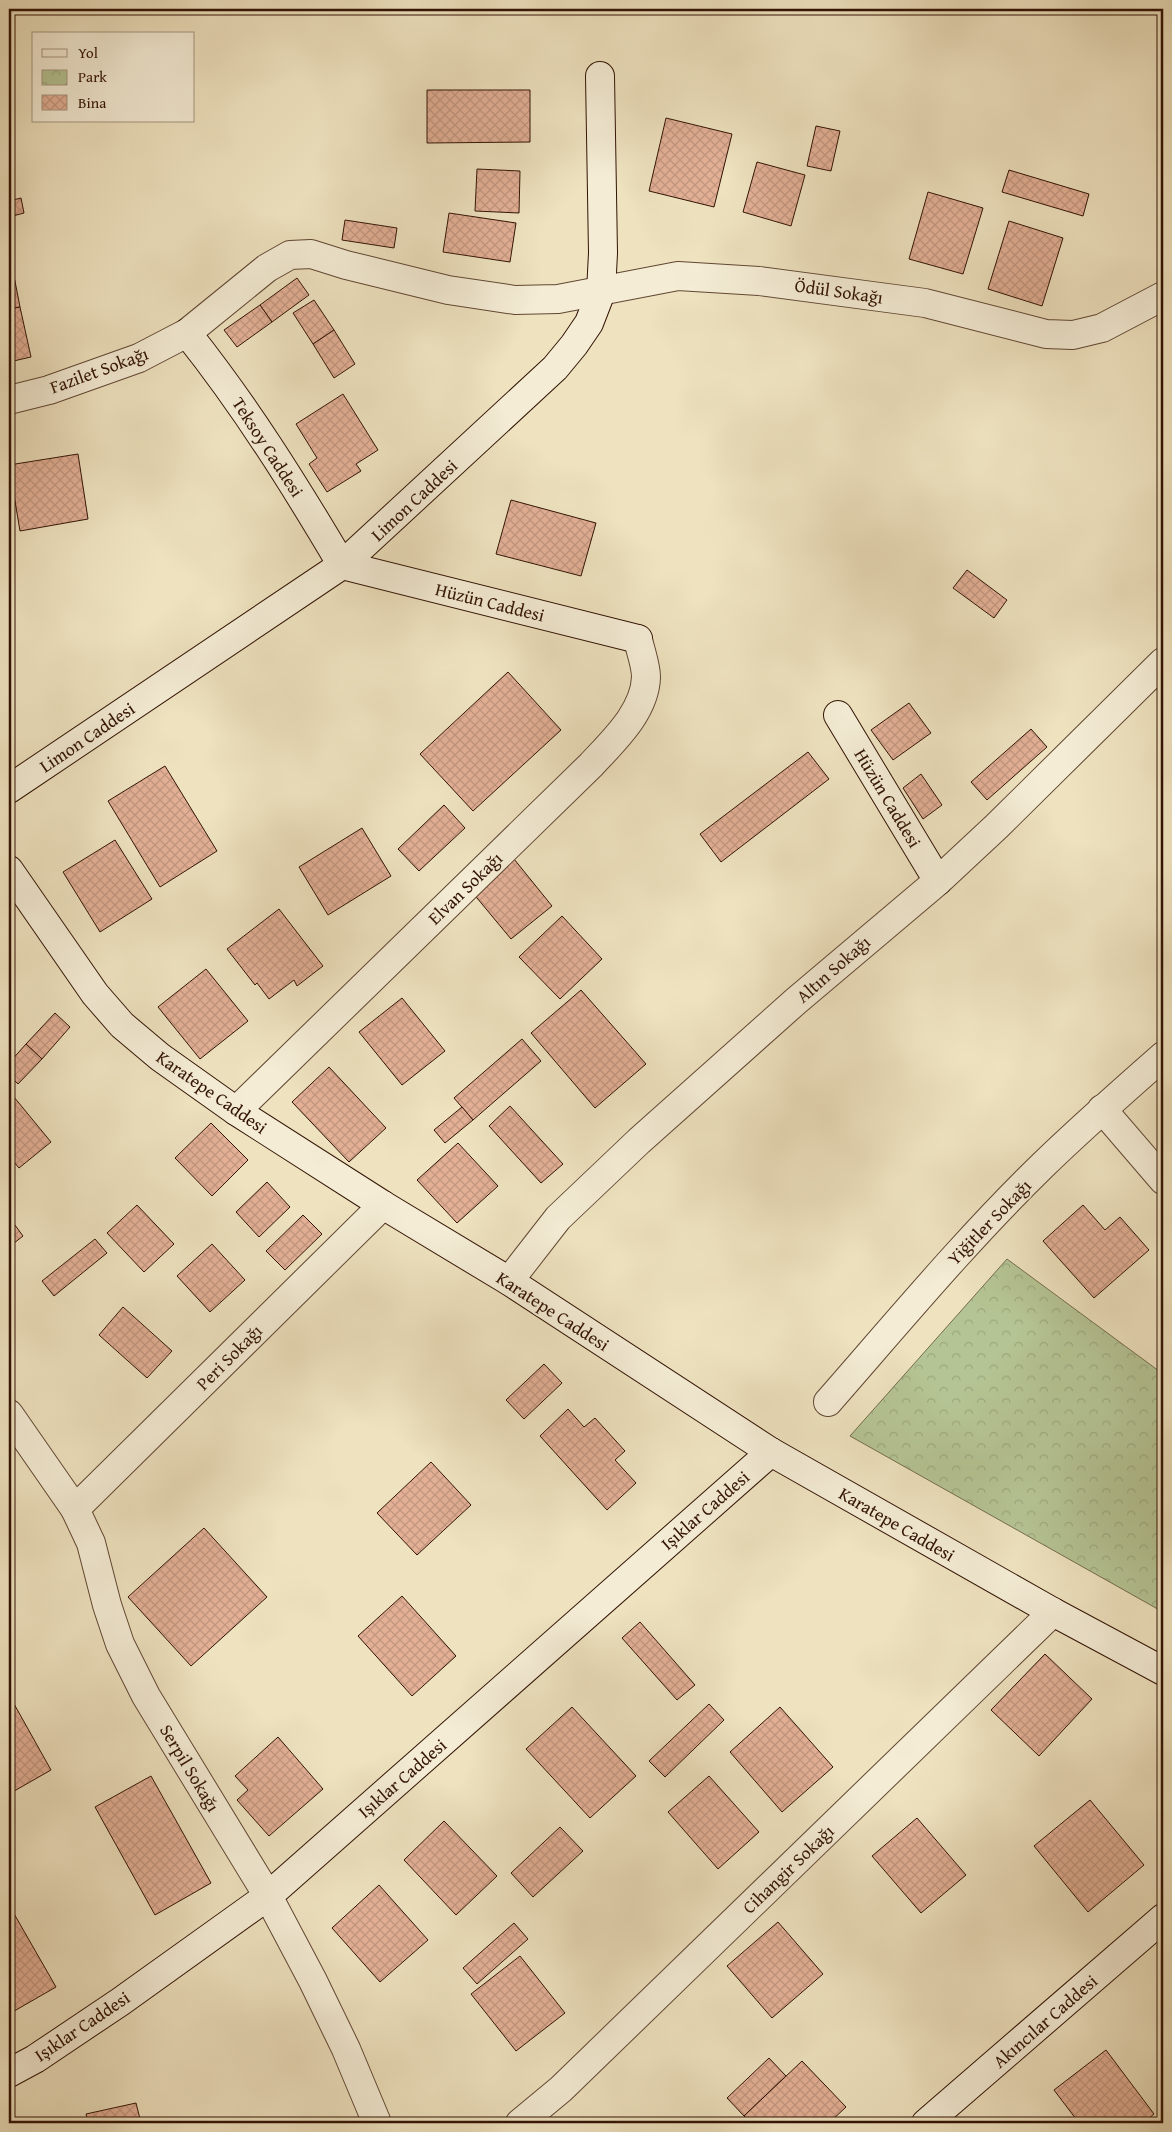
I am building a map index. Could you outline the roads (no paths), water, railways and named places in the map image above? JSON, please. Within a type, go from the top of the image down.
[{"type":"street","name":"Limon Caddesi","points":[[9,789],[342,565],[555,368],[589,323],[602,292],[600,76]]},
{"type":"street","name":"Ödül Sokağı","points":[[187,333],[267,268],[290,255],[311,254],[346,265],[448,290],[515,300],[558,300],[678,276],[759,280],[925,304],[1046,334],[1074,335],[1102,328],[1163,296]]},
{"type":"street","name":"Fazilet Sokağı","points":[[9,400],[98,374],[138,358],[187,333]]},
{"type":"street","name":"Teksoy Caddesi","points":[[187,333],[212,364],[276,455],[342,565]]},
{"type":"street","name":"Hüzün Caddesi","points":[[342,565],[638,638]]},
{"type":"street","name":"Elvan Sokağı","points":[[236,1111],[592,765],[622,731],[640,701],[646,676],[638,638]]},
{"type":"street","name":"Altın Sokağı","points":[[509,1281],[558,1218],[639,1142],[796,1001],[938,881],[997,826],[1163,662]]},
{"type":"street","name":"Hüzün Caddesi","points":[[838,715],[938,881]]},
{"type":"street","name":"Karatepe Caddesi","points":[[9,870],[95,994],[122,1025],[160,1057],[236,1111],[383,1205],[509,1281],[771,1452],[1053,1612],[1163,1671]]},
{"type":"street","name":"Yiğitler Sokağı","points":[[828,1402],[945,1268],[1041,1167],[1102,1109],[1163,1056]]},
{"type":"street","points":[[1102,1109],[1163,1180]]},
{"type":"street","name":"Peri Sokağı","points":[[75,1509],[383,1205]]},
{"type":"street","name":"Serpil Sokağı","points":[[9,1414],[75,1509],[91,1543],[107,1605],[124,1653],[146,1696],[268,1896],[337,2032],[377,2123]]},
{"type":"street","name":"Işıklar Caddesi","points":[[9,2073],[35,2059],[120,2002],[268,1896],[771,1452]]},
{"type":"street","name":"Cihangir Sokağı","points":[[520,2123],[561,2089],[1053,1612]]},
{"type":"street","name":"Akıncılar Caddesi","points":[[926,2123],[1163,1918]]}]
